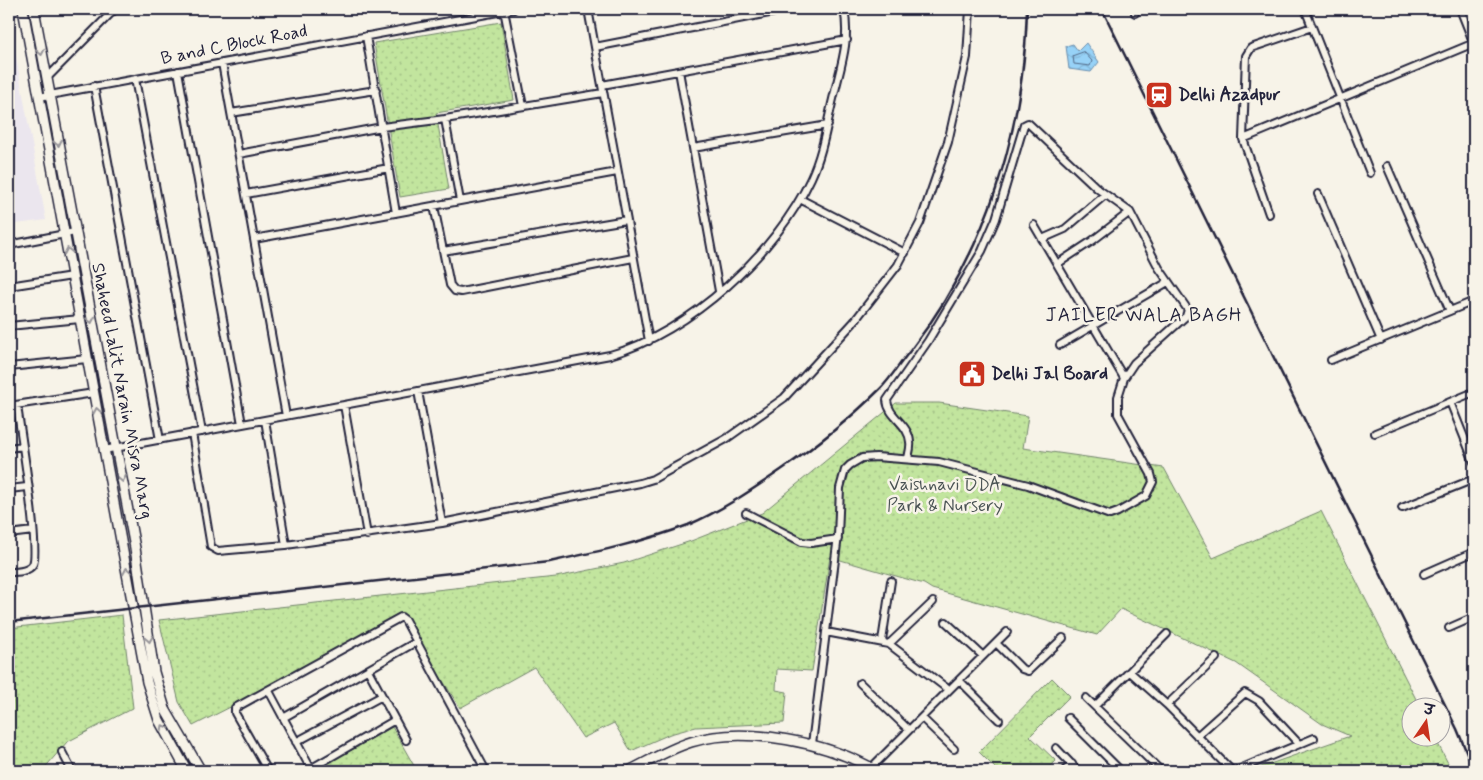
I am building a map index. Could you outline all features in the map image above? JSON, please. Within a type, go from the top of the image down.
[{"type":"street","name":"Shaheed Lalit Narain Misra Marg","points":[[23,9],[150,695],[159,720],[187,771]]},
{"type":"street","name":"Shaheed Lalit Narain Misra Marg","points":[[34,9],[116,448],[157,683],[170,717],[201,771]]},
{"type":"street","points":[[46,79],[115,9]]},
{"type":"street","name":"B and C Block Road","points":[[39,97],[514,9]]},
{"type":"street","points":[[588,9],[649,340]]},
{"type":"street","points":[[595,47],[790,9]]},
{"type":"street","points":[[104,450],[610,355],[649,340],[693,313],[765,249],[800,199],[820,156],[828,125],[847,40],[844,9]]},
{"type":"street","points":[[192,433],[211,547],[218,551],[367,535],[442,523],[653,479],[726,439],[784,398],[853,323],[905,253],[920,223],[948,142],[967,57],[970,9]]},
{"type":"street","points":[[1305,9],[1370,173]]},
{"type":"street","points":[[1243,139],[1474,43],[1460,9]]},
{"type":"street","points":[[504,10],[523,106]]},
{"type":"street","points":[[1269,214],[1243,139],[1247,52],[1251,48],[1312,27]]},
{"type":"street","points":[[366,36],[396,213]]},
{"type":"street","points":[[602,85],[847,40]]},
{"type":"street","points":[[222,63],[286,416]]},
{"type":"street","points":[[679,70],[719,291]]},
{"type":"street","points":[[178,71],[242,424]]},
{"type":"street","points":[[135,79],[202,432]]},
{"type":"street","points":[[94,86],[160,440]]},
{"type":"street","points":[[231,113],[376,90]]},
{"type":"street","points":[[238,154],[382,127],[445,119],[603,93]]},
{"type":"street","points":[[445,119],[460,201]]},
{"type":"street","points":[[812,744],[838,539],[840,488],[845,470],[862,458],[908,458],[940,462],[1028,484],[1106,514],[1115,514],[1146,496],[1153,482],[1151,474],[1118,414],[1118,397],[1124,378],[1134,363],[1188,312],[1187,307],[1168,282],[1130,212],[1105,195],[1029,124],[1025,124],[996,219],[982,250],[928,341],[887,400],[888,410],[903,426],[909,438],[908,458]]},
{"type":"street","points":[[693,148],[828,125]]},
{"type":"street","points":[[1387,166],[1450,311]]},
{"type":"street","points":[[246,194],[389,168]]},
{"type":"street","points":[[254,239],[617,172]]},
{"type":"street","points":[[1318,194],[1381,340]]},
{"type":"street","points":[[1042,239],[1064,229],[1105,195]]},
{"type":"street","points":[[800,199],[905,253]]},
{"type":"street","points":[[434,206],[451,289],[461,292],[633,258]]},
{"type":"street","points":[[1057,264],[1092,242],[1130,212]]},
{"type":"street","points":[[443,251],[626,220]]},
{"type":"street","points":[[1034,225],[1124,378]]},
{"type":"street","points":[[9,245],[75,232]]},
{"type":"street","points":[[9,286],[72,276]]},
{"type":"street","points":[[1060,345],[1168,282]]},
{"type":"street","points":[[1331,360],[1474,301]]},
{"type":"street","points":[[9,326],[80,319]]},
{"type":"street","points":[[9,368],[88,359]]},
{"type":"street","points":[[418,391],[442,523]]},
{"type":"street","points":[[1374,433],[1474,392]]},
{"type":"street","points":[[9,406],[94,394]]},
{"type":"street","points":[[1450,402],[1474,462]]},
{"type":"street","points":[[9,572],[23,571],[32,565],[33,531],[17,405]]},
{"type":"street","points":[[344,405],[367,535]]},
{"type":"street","points":[[265,420],[286,545]]},
{"type":"street","points":[[9,448],[22,446]]},
{"type":"street","points":[[1402,508],[1474,479]]},
{"type":"street","points":[[9,489],[27,487]]},
{"type":"street","points":[[746,513],[802,542],[811,543],[838,539]]},
{"type":"street","points":[[9,534],[33,531]]},
{"type":"street","points":[[1424,574],[1474,552]]},
{"type":"street","points":[[886,643],[891,581]]},
{"type":"street","points":[[886,643],[933,602]]},
{"type":"street","points":[[1449,628],[1474,617]]},
{"type":"street","points":[[268,771],[234,710],[238,706],[269,692],[398,618],[405,620],[486,771]]},
{"type":"street","points":[[946,622],[983,656]]},
{"type":"street","points":[[826,632],[886,643],[949,690]]},
{"type":"street","points":[[629,771],[671,750],[714,737],[786,739],[812,744],[848,756],[874,769],[909,730],[1007,632]]},
{"type":"street","points":[[1094,706],[1167,634]]},
{"type":"street","points":[[996,642],[1022,670],[1028,671],[1063,638]]},
{"type":"street","points":[[283,718],[416,642]]},
{"type":"street","points":[[1167,706],[1216,658]]},
{"type":"street","points":[[368,670],[406,740]]},
{"type":"street","points":[[1130,672],[1233,771],[1314,738]]},
{"type":"street","points":[[959,680],[1000,720]]},
{"type":"street","points":[[860,683],[909,730]]},
{"type":"street","points":[[269,692],[311,770],[395,720]]},
{"type":"street","points":[[1197,736],[1245,693],[1259,701],[1299,744]]},
{"type":"street","points":[[296,742],[382,696]]},
{"type":"street","points":[[1086,698],[1161,771]]},
{"type":"street","points":[[922,718],[954,749]]},
{"type":"street","points":[[1068,718],[1121,771]]},
{"type":"street","points":[[1056,748],[1078,771]]},
{"type":"street","points":[[62,752],[72,771]]},
{"type":"street","points":[[1064,771],[1072,764]]},
{"type":"shaded area","points":[[9,19],[46,220],[9,225]]},
{"type":"green space","points":[[501,22],[514,100],[436,113],[449,189],[400,197],[374,43]]},
{"type":"green space","name":"Vaishnavi DDA Park & Nursery","points":[[896,403],[939,403],[1028,416],[1023,448],[1164,468],[1213,558],[1321,511],[1415,698],[1400,698],[1400,748],[1440,748],[1452,771],[1374,771],[1372,767],[1361,771],[1250,771],[1350,736],[1322,724],[1236,663],[1121,609],[1097,635],[932,589],[924,584],[830,557],[812,671],[777,669],[776,690],[787,692],[784,723],[696,727],[670,734],[631,751],[614,723],[583,738],[534,667],[460,708],[404,619],[193,726],[179,702],[159,620],[556,577],[624,563],[691,541],[762,513]]},
{"type":"green space","points":[[122,615],[133,708],[67,742],[42,771],[9,771],[9,628]]},
{"type":"green space","points":[[1052,678],[1070,696],[1030,736],[1056,761],[1046,771],[998,771],[979,752]]},
{"type":"green space","points":[[392,727],[417,771],[316,770]]},
{"type":"water","points":[[1086,43],[1099,62],[1091,72],[1069,69],[1066,46],[1073,44],[1078,51]]},
{"type":"railway","points":[[9,622],[549,562],[654,537],[688,525],[736,500],[807,451],[869,400],[892,375],[937,313],[960,274],[980,232],[996,189],[1009,145],[1018,101],[1027,9]]},
{"type":"railway","points":[[1102,9],[1457,729],[1474,770]]},
{"type":"place","name":"Delhi Azadpur","points":[[1159,95]]},
{"type":"place","name":"Delhi Jal Board","points":[[972,374]]},
{"type":"district","name":"JAILER WALA BAGH","points":[[1144,315]]}]
